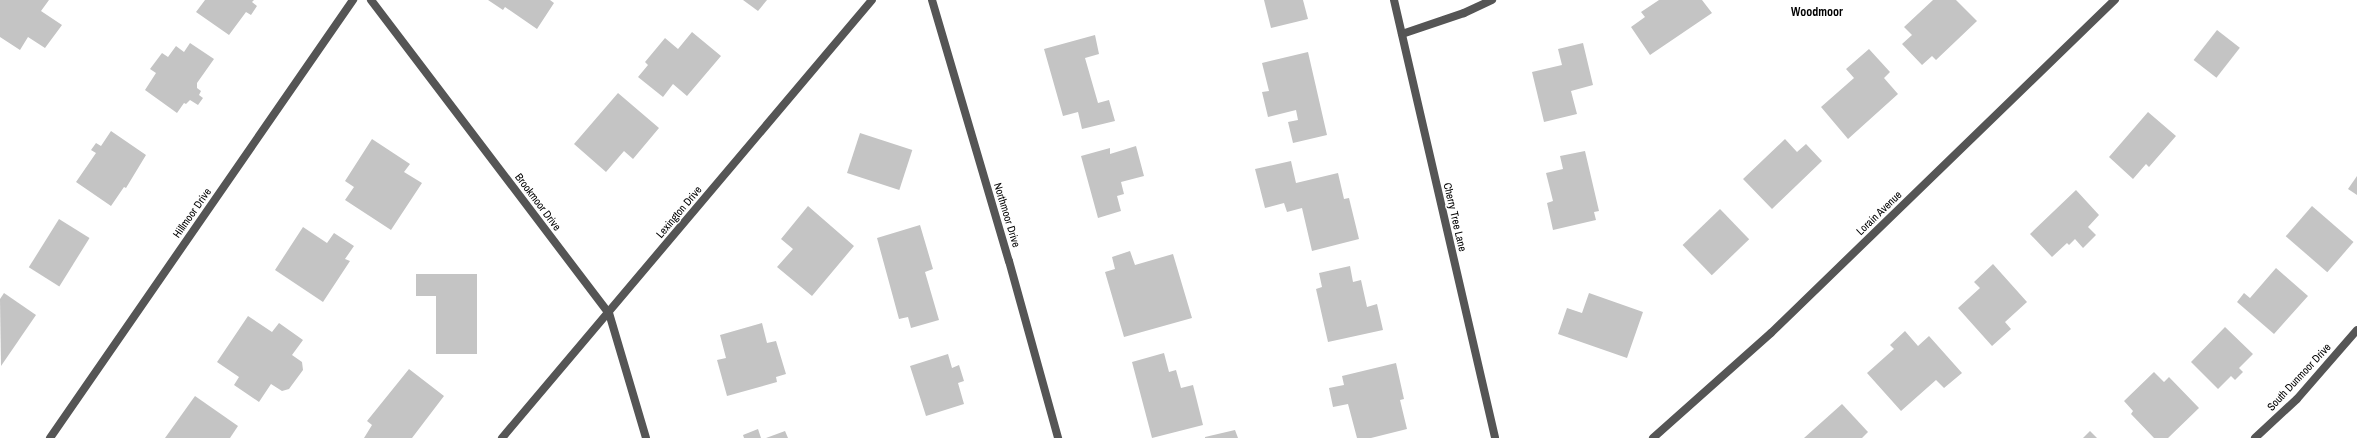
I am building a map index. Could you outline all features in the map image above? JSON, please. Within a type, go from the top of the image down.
[{"type":"street","name":"Hillmoor Drive","points":[[50,438],[353,0]]},
{"type":"street","name":"Brookmoor Drive","points":[[371,0],[609,313],[646,438]]},
{"type":"street","name":"Lexington Drive","points":[[502,438],[872,0]]},
{"type":"street","name":"Northmoor Drive","points":[[932,0],[1009,261],[1058,438]]},
{"type":"street","name":"Cherry Tree Lane","points":[[1394,0],[1495,438]]},
{"type":"street","points":[[1402,34],[1464,13],[1492,0]]},
{"type":"street","name":"Lorain Avenue","points":[[1654,438],[1771,334],[2115,0]]},
{"type":"street","name":"South Dunmoor Drive","points":[[2255,438],[2297,399],[2357,330]]},
{"type":"building","points":[[0,0],[49,0],[41,11],[62,25],[45,48],[28,37],[20,50],[0,37]]},
{"type":"building","points":[[205,0],[254,0],[252,2],[257,6],[251,15],[246,12],[229,35],[196,12]]},
{"type":"building","points":[[488,0],[550,0],[554,3],[537,29],[505,7],[503,10]]},
{"type":"building","points":[[743,0],[767,0],[758,11]]},
{"type":"building","points":[[1264,0],[1303,0],[1308,19],[1271,28]]},
{"type":"building","points":[[1659,0],[1702,0],[1712,13],[1650,55],[1631,27],[1645,17],[1641,12]]},
{"type":"building","points":[[1933,0],[1956,0],[1977,21],[1936,60],[1932,56],[1922,65],[1902,44],[1912,35],[1904,27]]},
{"type":"building","points":[[2217,30],[2240,48],[2216,78],[2194,60]]},
{"type":"building","points":[[692,32],[721,56],[687,96],[673,84],[663,97],[638,77],[648,65],[645,62],[665,38],[678,49]]},
{"type":"building","points":[[1095,35],[1099,54],[1085,58],[1098,103],[1109,100],[1115,121],[1082,129],[1078,112],[1063,116],[1044,49]]},
{"type":"building","points":[[190,43],[214,59],[197,83],[197,88],[201,91],[199,95],[203,98],[198,105],[190,100],[186,104],[184,103],[177,113],[145,90],[156,73],[150,69],[162,53],[168,57],[176,46],[184,52]]},
{"type":"building","points":[[1583,43],[1593,85],[1571,91],[1577,114],[1544,122],[1532,72],[1562,65],[1558,49]]},
{"type":"building","points":[[1869,49],[1890,72],[1884,78],[1898,94],[1848,139],[1821,107],[1854,78],[1846,69]]},
{"type":"building","points":[[1308,52],[1327,135],[1293,143],[1288,122],[1298,120],[1296,110],[1268,117],[1262,92],[1269,91],[1262,63]]},
{"type":"building","points":[[618,93],[659,128],[633,159],[624,151],[606,172],[574,144]]},
{"type":"building","points":[[2148,112],[2176,136],[2149,167],[2146,164],[2133,179],[2109,157]]},
{"type":"building","points":[[111,131],[146,155],[126,188],[124,187],[111,206],[76,182],[96,153],[91,150],[96,143],[101,146]]},
{"type":"building","points":[[860,133],[912,150],[899,190],[847,173]]},
{"type":"building","points":[[372,139],[410,164],[404,172],[422,183],[391,230],[345,200],[354,187],[345,181]]},
{"type":"building","points":[[1785,139],[1797,152],[1806,144],[1822,161],[1772,209],[1743,179]]},
{"type":"building","points":[[1136,146],[1144,176],[1121,182],[1124,194],[1117,196],[1121,211],[1098,218],[1081,156],[1110,148],[1110,154]]},
{"type":"building","points":[[1585,151],[1599,211],[1594,212],[1596,220],[1553,230],[1547,203],[1553,201],[1546,173],[1563,169],[1560,156]]},
{"type":"building","points":[[1291,161],[1296,183],[1338,173],[1344,199],[1349,198],[1359,239],[1312,251],[1302,208],[1287,212],[1284,203],[1265,208],[1255,169]]},
{"type":"building","points":[[2357,176],[2357,195],[2348,189]]},
{"type":"building","points":[[2076,190],[2099,215],[2088,227],[2096,235],[2083,248],[2075,239],[2069,245],[2067,243],[2052,257],[2030,234]]},
{"type":"building","points":[[808,206],[854,246],[812,296],[777,267],[793,249],[781,239]]},
{"type":"building","points":[[2312,206],[2354,242],[2327,272],[2286,236]]},
{"type":"building","points":[[1720,209],[1749,239],[1712,275],[1683,245]]},
{"type":"building","points":[[59,219],[90,238],[59,286],[29,267]]},
{"type":"building","points":[[920,225],[933,269],[925,272],[939,320],[911,328],[908,317],[899,319],[877,238]]},
{"type":"building","points":[[303,227],[327,243],[334,233],[354,246],[345,259],[350,261],[323,302],[275,270]]},
{"type":"building","points":[[1130,251],[1135,265],[1173,254],[1192,318],[1124,337],[1105,272],[1115,269],[1112,257]]},
{"type":"building","points":[[1993,264],[2027,302],[2005,322],[2011,329],[1992,346],[1958,308],[1980,288],[1974,282]]},
{"type":"building","points":[[1350,266],[1353,282],[1361,280],[1367,307],[1377,304],[1383,330],[1328,342],[1316,289],[1322,287],[1319,273]]},
{"type":"building","points":[[2276,268],[2308,296],[2274,334],[2237,302],[2244,293],[2250,298]]},
{"type":"building","points":[[416,274],[477,274],[477,354],[436,354],[436,296],[416,296]]},
{"type":"building","points":[[4,293],[36,315],[1,366],[0,299]]},
{"type":"building","points":[[1589,293],[1643,312],[1627,358],[1558,334],[1567,308],[1582,313]]},
{"type":"building","points":[[248,316],[272,332],[279,323],[303,340],[292,355],[302,362],[303,370],[289,389],[282,391],[271,384],[259,402],[234,385],[239,377],[217,362]]},
{"type":"building","points":[[762,323],[767,343],[776,341],[786,374],[776,377],[777,382],[727,396],[717,360],[726,358],[720,335]]},
{"type":"building","points":[[2225,327],[2253,354],[2239,368],[2243,372],[2235,380],[2231,376],[2218,389],[2191,362]]},
{"type":"building","points":[[1905,331],[1918,346],[1929,336],[1962,373],[1944,388],[1936,380],[1901,411],[1867,373],[1894,349],[1890,345]]},
{"type":"building","points":[[1164,353],[1169,372],[1176,370],[1181,388],[1193,385],[1203,425],[1152,438],[1132,362]]},
{"type":"building","points":[[948,354],[952,368],[959,365],[964,381],[958,383],[964,404],[926,416],[910,366]]},
{"type":"building","points":[[1396,363],[1404,399],[1400,400],[1407,429],[1371,438],[1357,438],[1348,404],[1333,407],[1329,388],[1344,385],[1342,376]]},
{"type":"building","points":[[409,369],[444,396],[412,438],[364,438],[372,425],[367,421]]},
{"type":"building","points":[[2154,372],[2164,382],[2169,377],[2199,408],[2168,438],[2154,438],[2131,414],[2133,411],[2124,401]]},
{"type":"building","points":[[195,396],[238,426],[230,438],[165,438]]},
{"type":"building","points":[[1842,404],[1868,432],[1862,438],[1804,438]]},
{"type":"building","points":[[758,429],[761,438],[744,438],[743,435]]},
{"type":"building","points":[[1235,430],[1238,438],[1205,438],[1205,437]]},
{"type":"building","points":[[785,431],[788,438],[766,438]]},
{"type":"building","points":[[2090,431],[2097,438],[2083,438]]},
{"type":"district","name":"Woodmoor","points":[[1817,13]]}]
